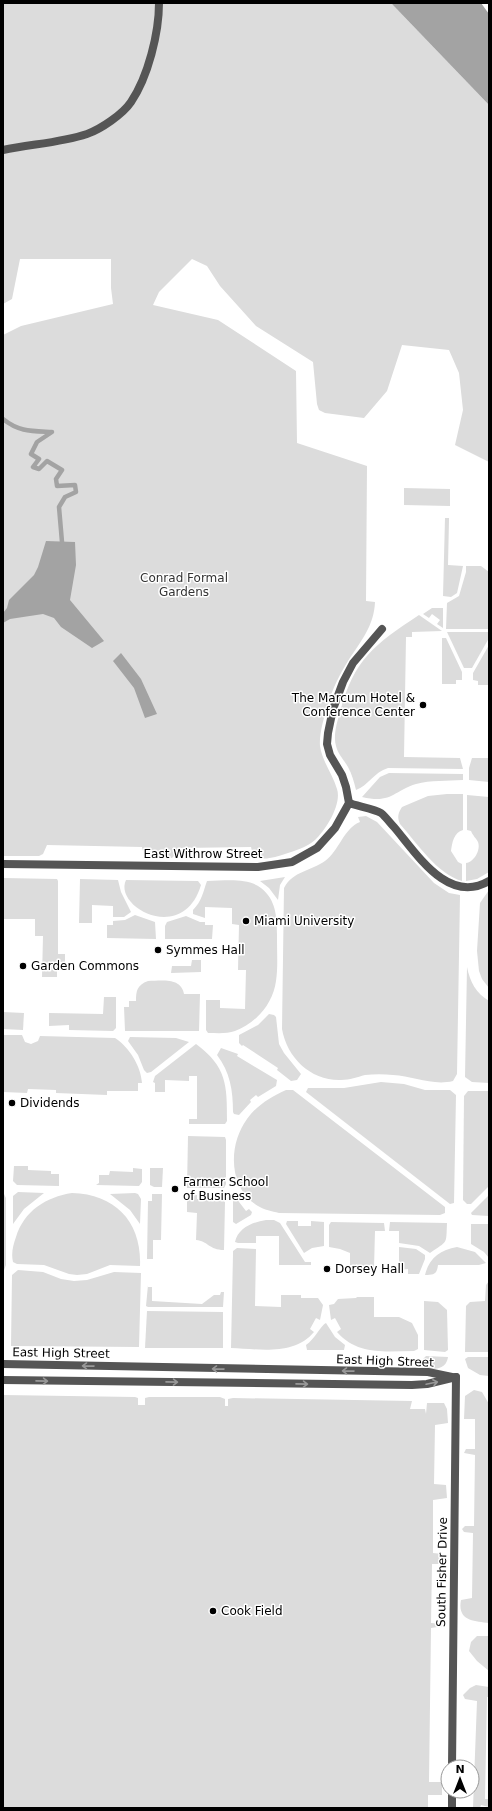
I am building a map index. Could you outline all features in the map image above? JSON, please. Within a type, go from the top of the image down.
[{"type":"street","points":[[3,150],[60,141],[88,134],[115,118],[130,103],[143,78],[155,38],[159,3]]},
{"type":"street","points":[[382,629],[353,663],[343,682],[333,709],[328,733],[327,744],[342,775],[349,803],[381,813],[437,877],[450,884],[464,887],[483,885],[489,881]]},
{"type":"street","name":"East Withrow Street","points":[[3,864],[258,867],[292,862],[317,848],[335,828],[349,803]]},
{"type":"street","name":"East High Street","points":[[3,1364],[428,1372],[456,1377]]},
{"type":"street","name":"East High Street","points":[[3,1380],[412,1385],[427,1384],[456,1377]]},
{"type":"street","name":"South Fisher Drive","points":[[452,1759],[456,1377]]},
{"type":"green space","name":"Conrad Formal Gardens","points":[[3,3],[391,3],[489,105],[489,462],[455,445],[463,410],[459,373],[449,350],[402,345],[387,391],[364,418],[325,413],[319,410],[317,404],[313,362],[256,326],[220,286],[207,266],[192,259],[159,292],[153,305],[218,320],[296,371],[297,443],[367,466],[366,601],[375,602],[374,611],[366,633],[339,676],[334,687],[321,731],[321,752],[337,789],[338,795],[335,809],[324,830],[319,836],[305,847],[293,852],[264,859],[253,855],[251,847],[181,848],[172,858],[148,857],[144,855],[142,847],[47,845],[43,854],[39,856],[3,856],[3,335],[21,326],[113,304],[111,288],[111,259],[20,259],[12,299],[3,304]]},
{"type":"green space","points":[[404,488],[450,489],[450,506],[404,505]]},
{"type":"green space","points":[[445,518],[449,518],[448,565],[463,566],[457,593],[451,597],[443,596]]},
{"type":"green space","points":[[466,566],[481,566],[489,572],[489,629],[446,629],[447,603],[459,596],[466,572]]},
{"type":"green space","points":[[432,608],[443,608],[443,628],[437,624],[440,620],[432,614],[429,618],[423,614]]},
{"type":"green space","points":[[419,615],[442,631],[412,632],[412,637],[406,637],[404,757],[460,758],[463,769],[388,768],[356,790],[351,772],[338,752],[335,742],[335,733],[346,694],[359,666],[368,655],[390,635]]},
{"type":"green space","points":[[447,632],[489,632],[489,638],[472,668],[464,668]]},
{"type":"green space","points":[[442,638],[446,638],[462,672],[462,680],[456,680],[456,684],[442,684]]},
{"type":"green space","points":[[489,645],[489,685],[478,685],[478,681],[473,680],[473,673]]},
{"type":"green space","points":[[472,758],[489,758],[489,782],[469,780],[469,768]]},
{"type":"green space","points":[[389,773],[463,774],[463,780],[433,781],[416,784],[386,798],[372,799],[362,797],[380,777]]},
{"type":"green space","points":[[463,794],[463,830],[457,833],[453,841],[451,851],[458,862],[462,864],[462,881],[444,872],[436,865],[420,849],[400,824],[398,819],[402,807],[428,796]]},
{"type":"green space","points":[[467,795],[489,797],[489,872],[477,879],[466,881],[466,863],[474,858],[479,849],[478,842],[473,834],[471,831],[467,830]]},
{"type":"green space","points":[[366,816],[377,822],[434,883],[449,893],[460,895],[457,1074],[453,1081],[438,1082],[383,1074],[365,1075],[344,1080],[320,1077],[302,1066],[289,1049],[285,1040],[282,1029],[284,888],[292,878],[320,864],[330,857],[350,829],[360,822],[358,817]]},
{"type":"green space","points":[[285,877],[280,885],[278,900],[269,888],[260,881]]},
{"type":"green space","points":[[3,878],[57,879],[58,954],[65,954],[65,962],[57,962],[57,977],[42,977],[43,936],[35,936],[35,919],[3,919]]},
{"type":"green space","points":[[80,879],[118,880],[121,892],[131,912],[124,917],[113,917],[113,906],[92,905],[92,923],[79,923]]},
{"type":"green space","points":[[126,880],[198,881],[201,885],[192,903],[180,913],[166,917],[152,915],[139,909],[130,901],[125,890]]},
{"type":"green space","points":[[235,880],[249,882],[267,893],[274,905],[277,934],[277,971],[274,989],[267,1005],[256,1018],[243,1027],[229,1033],[208,1033],[206,1030],[206,1000],[220,1000],[220,1008],[245,1009],[246,970],[238,970],[239,925],[232,924],[232,908],[205,907],[205,918],[193,914],[193,910],[200,900],[207,881]]},
{"type":"green space","points":[[489,890],[489,988],[482,979],[479,971],[477,951],[480,903]]},
{"type":"green space","points":[[135,915],[155,922],[156,939],[107,938],[107,925],[113,925],[113,921],[125,920]]},
{"type":"green space","points":[[186,916],[200,922],[205,922],[205,925],[213,925],[212,939],[165,939],[165,926],[167,922]]},
{"type":"green space","points":[[192,960],[201,960],[201,972],[171,973],[172,966],[191,966]]},
{"type":"green space","points":[[467,967],[474,987],[484,998],[489,1001],[489,1083],[472,1082],[465,1077]]},
{"type":"green space","points":[[148,981],[175,982],[182,989],[184,994],[200,994],[199,1031],[125,1031],[124,1007],[129,1007],[129,1001],[136,1001],[136,994],[139,986]]},
{"type":"green space","points":[[104,997],[116,997],[116,1028],[113,1031],[69,1030],[69,1025],[49,1026],[49,1013],[103,1014]]},
{"type":"green space","points":[[3,1012],[24,1013],[23,1030],[3,1029]]},
{"type":"green space","points":[[269,1014],[276,1017],[279,1044],[284,1053],[301,1074],[297,1080],[291,1081],[277,1070],[278,1068],[239,1043],[239,1035],[258,1025]]},
{"type":"green space","points":[[3,1035],[22,1035],[25,1042],[31,1044],[38,1041],[40,1036],[115,1038],[125,1046],[137,1064],[142,1083],[138,1083],[138,1091],[107,1091],[107,1095],[56,1093],[56,1090],[28,1089],[27,1093],[3,1092]]},
{"type":"green space","points":[[130,1037],[176,1038],[189,1042],[151,1072],[147,1073],[144,1070],[138,1055],[128,1041]]},
{"type":"green space","points":[[196,1044],[214,1061],[223,1078],[227,1097],[227,1121],[225,1124],[189,1124],[189,1119],[197,1119],[197,1076],[189,1076],[189,1081],[165,1080],[165,1092],[155,1092],[155,1083],[153,1082],[155,1076]]},
{"type":"green space","points":[[221,1048],[238,1054],[237,1056],[277,1080],[276,1086],[258,1097],[256,1095],[250,1100],[251,1102],[239,1115],[234,1114],[233,1112],[230,1082],[225,1068],[217,1055]]},
{"type":"green space","points":[[381,1082],[404,1084],[425,1090],[450,1090],[456,1095],[454,1203],[450,1204],[306,1092],[308,1088],[344,1088]]},
{"type":"green space","points":[[286,1090],[293,1090],[445,1207],[445,1213],[440,1215],[279,1213],[258,1206],[248,1198],[236,1177],[234,1153],[236,1141],[247,1119],[255,1110]]},
{"type":"green space","points":[[468,1091],[489,1091],[489,1186],[471,1204],[467,1204],[463,1200],[464,1096]]},
{"type":"green space","points":[[188,1136],[225,1137],[226,1184],[224,1188],[187,1188]]},
{"type":"green space","points":[[14,1166],[28,1166],[28,1170],[51,1171],[51,1174],[59,1174],[59,1186],[17,1185],[13,1181]]},
{"type":"green space","points":[[133,1168],[142,1169],[142,1182],[139,1186],[96,1185],[99,1183],[99,1175],[109,1175],[110,1171],[133,1172]]},
{"type":"green space","points":[[150,1168],[163,1168],[162,1187],[154,1187],[150,1185]]},
{"type":"green space","points":[[3,1192],[6,1198],[6,1265],[3,1273]]},
{"type":"green space","points":[[18,1192],[44,1193],[24,1209],[13,1224],[13,1196]]},
{"type":"green space","points":[[72,1193],[88,1195],[101,1199],[113,1205],[123,1214],[131,1224],[136,1237],[140,1266],[110,1265],[87,1274],[77,1275],[69,1274],[44,1265],[17,1264],[13,1262],[12,1256],[14,1243],[24,1220],[37,1207],[45,1202],[62,1195]]},
{"type":"green space","points":[[110,1194],[138,1194],[141,1199],[140,1224],[130,1210]]},
{"type":"green space","points":[[152,1194],[162,1194],[161,1240],[153,1240],[153,1259],[147,1259],[148,1201],[152,1201]]},
{"type":"green space","points":[[187,1195],[197,1195],[197,1199],[222,1199],[225,1202],[224,1250],[215,1249],[196,1240],[197,1213],[187,1212]]},
{"type":"green space","points":[[489,1195],[489,1216],[472,1215],[471,1213]]},
{"type":"green space","points":[[236,1198],[246,1211],[249,1209],[252,1212],[251,1215],[236,1224],[233,1222],[233,1200]]},
{"type":"green space","points":[[266,1220],[274,1220],[280,1223],[305,1262],[311,1262],[311,1265],[279,1265],[279,1236],[256,1236],[256,1243],[235,1242],[239,1233],[247,1226]]},
{"type":"green space","points":[[287,1221],[298,1221],[298,1226],[311,1226],[311,1221],[324,1222],[324,1246],[312,1248],[304,1253],[286,1224]]},
{"type":"green space","points":[[331,1222],[384,1223],[385,1231],[375,1231],[374,1268],[358,1268],[357,1265],[350,1265],[350,1253],[329,1247],[329,1225]]},
{"type":"green space","points":[[390,1222],[447,1223],[445,1242],[430,1253],[419,1246],[399,1243],[399,1231],[389,1231]]},
{"type":"green space","points":[[471,1224],[489,1224],[489,1258],[484,1252],[471,1244]]},
{"type":"green space","points":[[399,1247],[416,1249],[425,1255],[425,1259],[419,1274],[408,1274],[408,1269],[399,1270]]},
{"type":"green space","points":[[457,1247],[475,1252],[486,1263],[479,1265],[438,1265],[437,1270],[434,1273],[431,1275],[425,1275],[432,1259],[445,1250]]},
{"type":"green space","points":[[237,1248],[256,1249],[255,1306],[281,1307],[281,1295],[301,1295],[301,1298],[318,1298],[323,1305],[320,1320],[316,1318],[310,1329],[314,1332],[306,1340],[297,1345],[286,1348],[264,1350],[231,1348],[233,1251]]},
{"type":"green space","points":[[18,1270],[43,1272],[61,1279],[74,1281],[87,1280],[114,1272],[141,1273],[139,1347],[11,1346],[12,1275]]},
{"type":"green space","points":[[489,1281],[489,1352],[465,1352],[466,1306],[470,1302],[485,1301],[486,1285]]},
{"type":"green space","points":[[148,1285],[148,1287],[152,1287],[152,1301],[202,1304],[214,1295],[220,1295],[221,1292],[224,1292],[223,1307],[148,1307],[146,1306]]},
{"type":"green space","points":[[374,1297],[374,1317],[399,1317],[412,1323],[418,1335],[418,1349],[414,1351],[383,1351],[363,1349],[345,1340],[337,1332],[341,1329],[335,1318],[331,1320],[329,1305],[334,1304],[338,1299]]},
{"type":"green space","points":[[424,1301],[438,1302],[447,1310],[448,1350],[445,1352],[424,1350]]},
{"type":"green space","points":[[147,1311],[223,1312],[223,1348],[145,1348]]},
{"type":"green space","points":[[326,1323],[335,1337],[345,1345],[344,1350],[307,1350],[306,1345]]},
{"type":"green space","points":[[426,1356],[448,1357],[447,1361],[442,1367],[436,1369],[424,1369],[423,1359]]},
{"type":"green space","points":[[468,1357],[489,1357],[489,1376],[480,1375],[468,1368],[465,1359]]},
{"type":"green space","points":[[474,1390],[482,1392],[489,1404],[489,1623],[468,1619],[464,1616],[460,1607],[461,1600],[472,1598],[473,1533],[464,1532],[462,1529],[465,1526],[474,1526],[475,1455],[464,1453],[466,1449],[475,1449],[475,1419],[464,1419],[465,1396]]},
{"type":"green space","name":"Cook Field","points":[[3,1395],[135,1397],[138,1398],[138,1405],[145,1405],[145,1398],[149,1397],[220,1397],[225,1399],[225,1406],[228,1406],[228,1399],[233,1398],[412,1401],[410,1409],[425,1409],[426,1414],[427,1403],[444,1403],[447,1409],[448,1423],[435,1425],[434,1484],[446,1485],[447,1498],[433,1500],[433,1553],[443,1554],[444,1559],[442,1564],[432,1564],[431,1623],[443,1624],[444,1626],[431,1628],[429,1782],[440,1782],[440,1795],[428,1795],[428,1808],[3,1808]]},
{"type":"green space","points":[[477,1636],[489,1636],[489,1671],[477,1661],[469,1651],[471,1642]]},
{"type":"green space","points":[[476,1685],[489,1687],[489,1697],[487,1697],[485,1799],[489,1799],[489,1807],[481,1805],[480,1808],[473,1808],[473,1799],[480,1799],[480,1759],[475,1759],[477,1701],[465,1699],[463,1695],[470,1688]]},
{"type":"shaded area","points":[[391,3],[481,3],[489,14],[489,105]]},
{"type":"shaded area","points":[[46,541],[75,542],[76,565],[70,600],[104,641],[92,648],[61,627],[54,618],[43,614],[10,619],[3,623],[3,613],[7,608],[9,600],[34,575]]},
{"type":"shaded area","points":[[121,653],[141,679],[157,714],[145,718],[134,688],[113,661]]},
{"type":"waterway","points":[[3,419],[20,429],[52,432],[37,442],[31,454],[39,459],[33,467],[39,469],[47,461],[62,470],[56,479],[57,486],[75,485],[76,492],[65,497],[59,507],[62,542]]},
{"type":"place","name":"The Marcum Hotel & Conference Center","points":[[423,705]]},
{"type":"place","name":"Miami University","points":[[246,921]]},
{"type":"place","name":"Symmes Hall","points":[[158,950]]},
{"type":"place","name":"Garden Commons","points":[[23,966]]},
{"type":"place","name":"Dividends","points":[[12,1103]]},
{"type":"place","name":"Farmer School of Business","points":[[175,1189]]},
{"type":"place","name":"Dorsey Hall","points":[[327,1269]]},
{"type":"place","name":"Cook Field","points":[[213,1611]]}]
